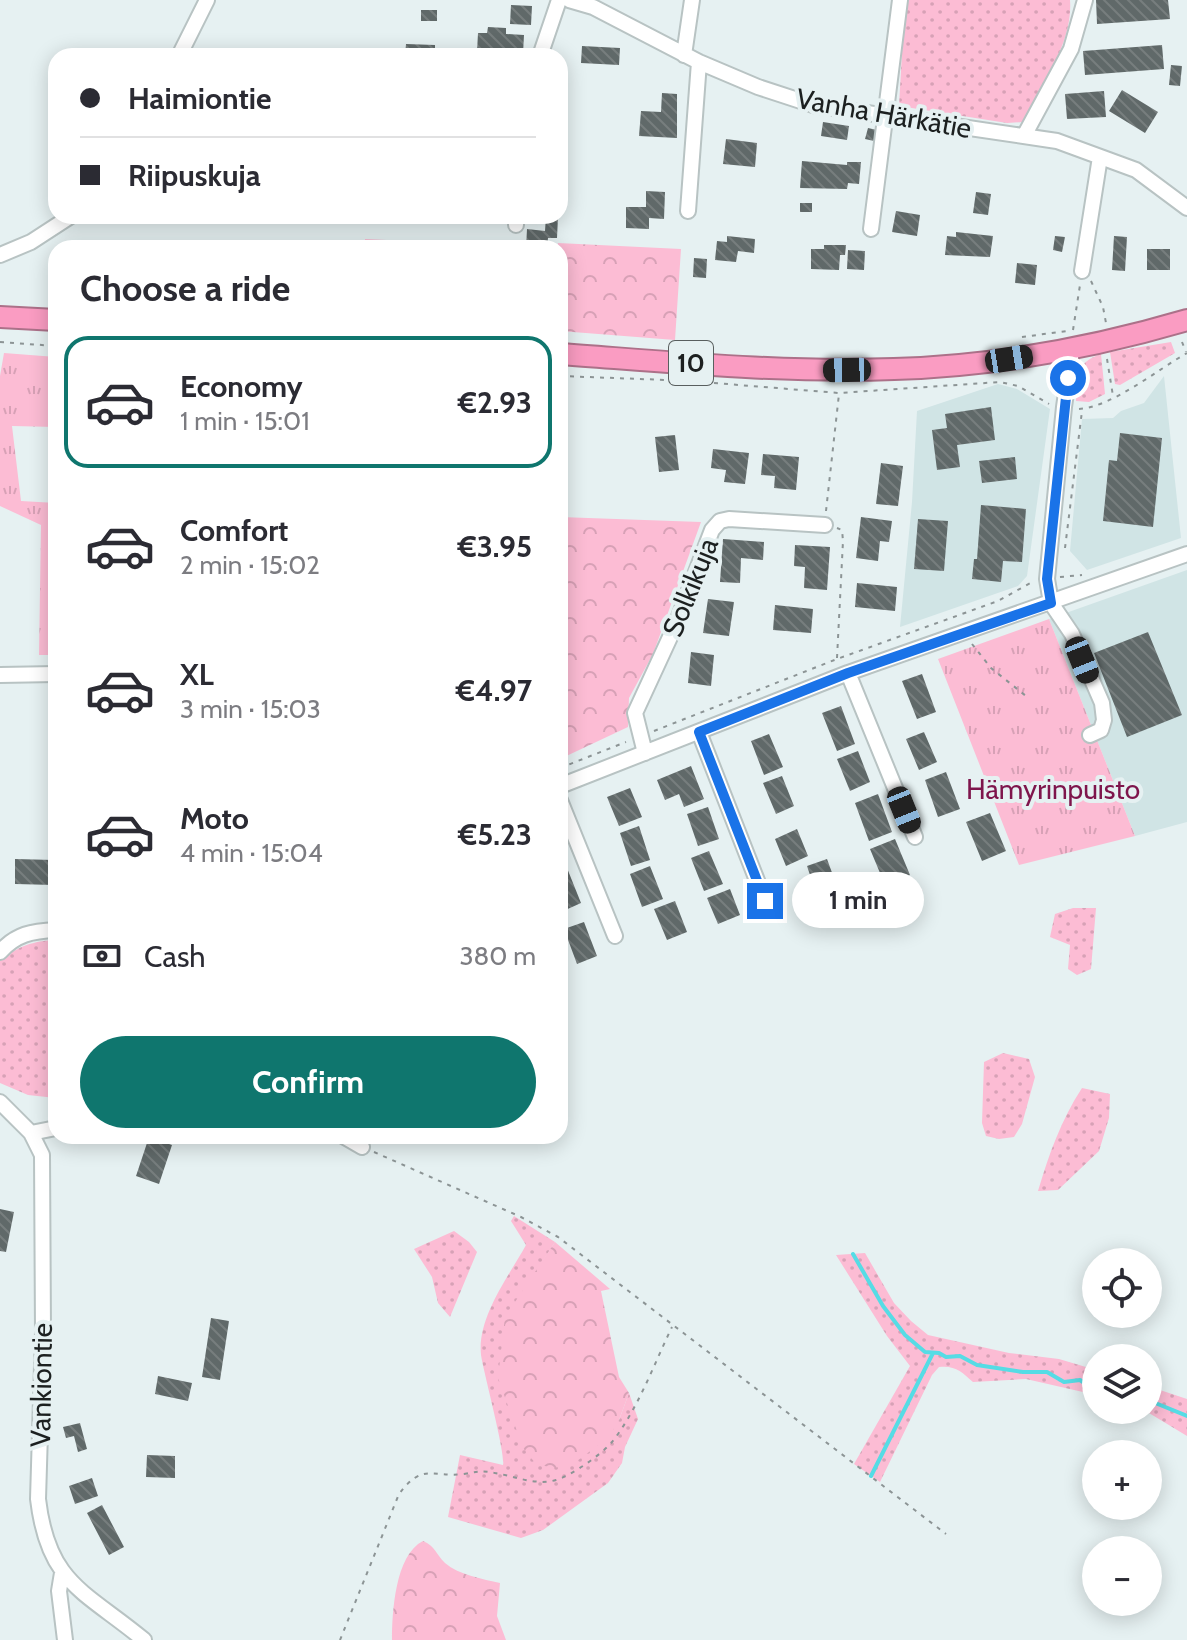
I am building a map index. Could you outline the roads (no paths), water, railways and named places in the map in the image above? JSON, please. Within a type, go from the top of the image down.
[{"type":"highway","points":[[0,317],[48,320]]},
{"type":"highway","name":"10","points":[[568,354],[823,370],[939,366],[1072,350],[1187,320]]},
{"type":"street","points":[[183,48],[207,0]]},
{"type":"street","points":[[543,48],[559,0]]},
{"type":"street","name":"Vanha Härkätie","points":[[569,0],[593,7],[684,55],[758,87],[813,105],[1057,141],[1136,170],[1187,208]]},
{"type":"street","points":[[684,55],[692,0]]},
{"type":"street","points":[[871,229],[900,0]]},
{"type":"street","points":[[1024,136],[1071,49],[1085,0]]},
{"type":"street","points":[[688,211],[699,62]]},
{"type":"street","points":[[1082,271],[1100,157]]},
{"type":"street","points":[[0,255],[31,242],[59,224]]},
{"type":"street","points":[[1072,350],[1047,579],[1051,603],[1072,634],[1102,703],[1104,720],[1101,730],[1090,735]]},
{"type":"street","name":"Solkikuja","points":[[645,753],[635,713],[677,622],[712,530],[720,521],[729,519],[825,525]]},
{"type":"street","points":[[568,783],[848,673],[1187,554]]},
{"type":"street","points":[[848,673],[915,837]]},
{"type":"street","points":[[0,675],[48,674]]},
{"type":"street","points":[[699,732],[765,901]]},
{"type":"street","points":[[568,820],[615,936]]},
{"type":"street","points":[[0,952],[12,939],[32,931],[48,930]]},
{"type":"street","name":"Vankiontie","points":[[0,1102],[31,1133],[42,1155],[43,1332],[38,1499],[41,1524],[49,1550],[62,1573],[144,1640]]},
{"type":"street","points":[[31,1133],[48,1130]]},
{"type":"street","points":[[357,1144],[362,1147]]},
{"type":"street","points":[[62,1573],[59,1591],[65,1640]]},
{"type":"waterway","points":[[853,1254],[883,1306],[905,1335],[925,1352],[946,1357],[960,1356],[977,1365],[1047,1372],[1064,1382],[1082,1381]]},
{"type":"waterway","points":[[871,1476],[933,1353]]},
{"type":"waterway","points":[[1162,1406],[1187,1416]]},
{"type":"park label","name":"Hämyrinpuisto","points":[[1053,789]]}]
